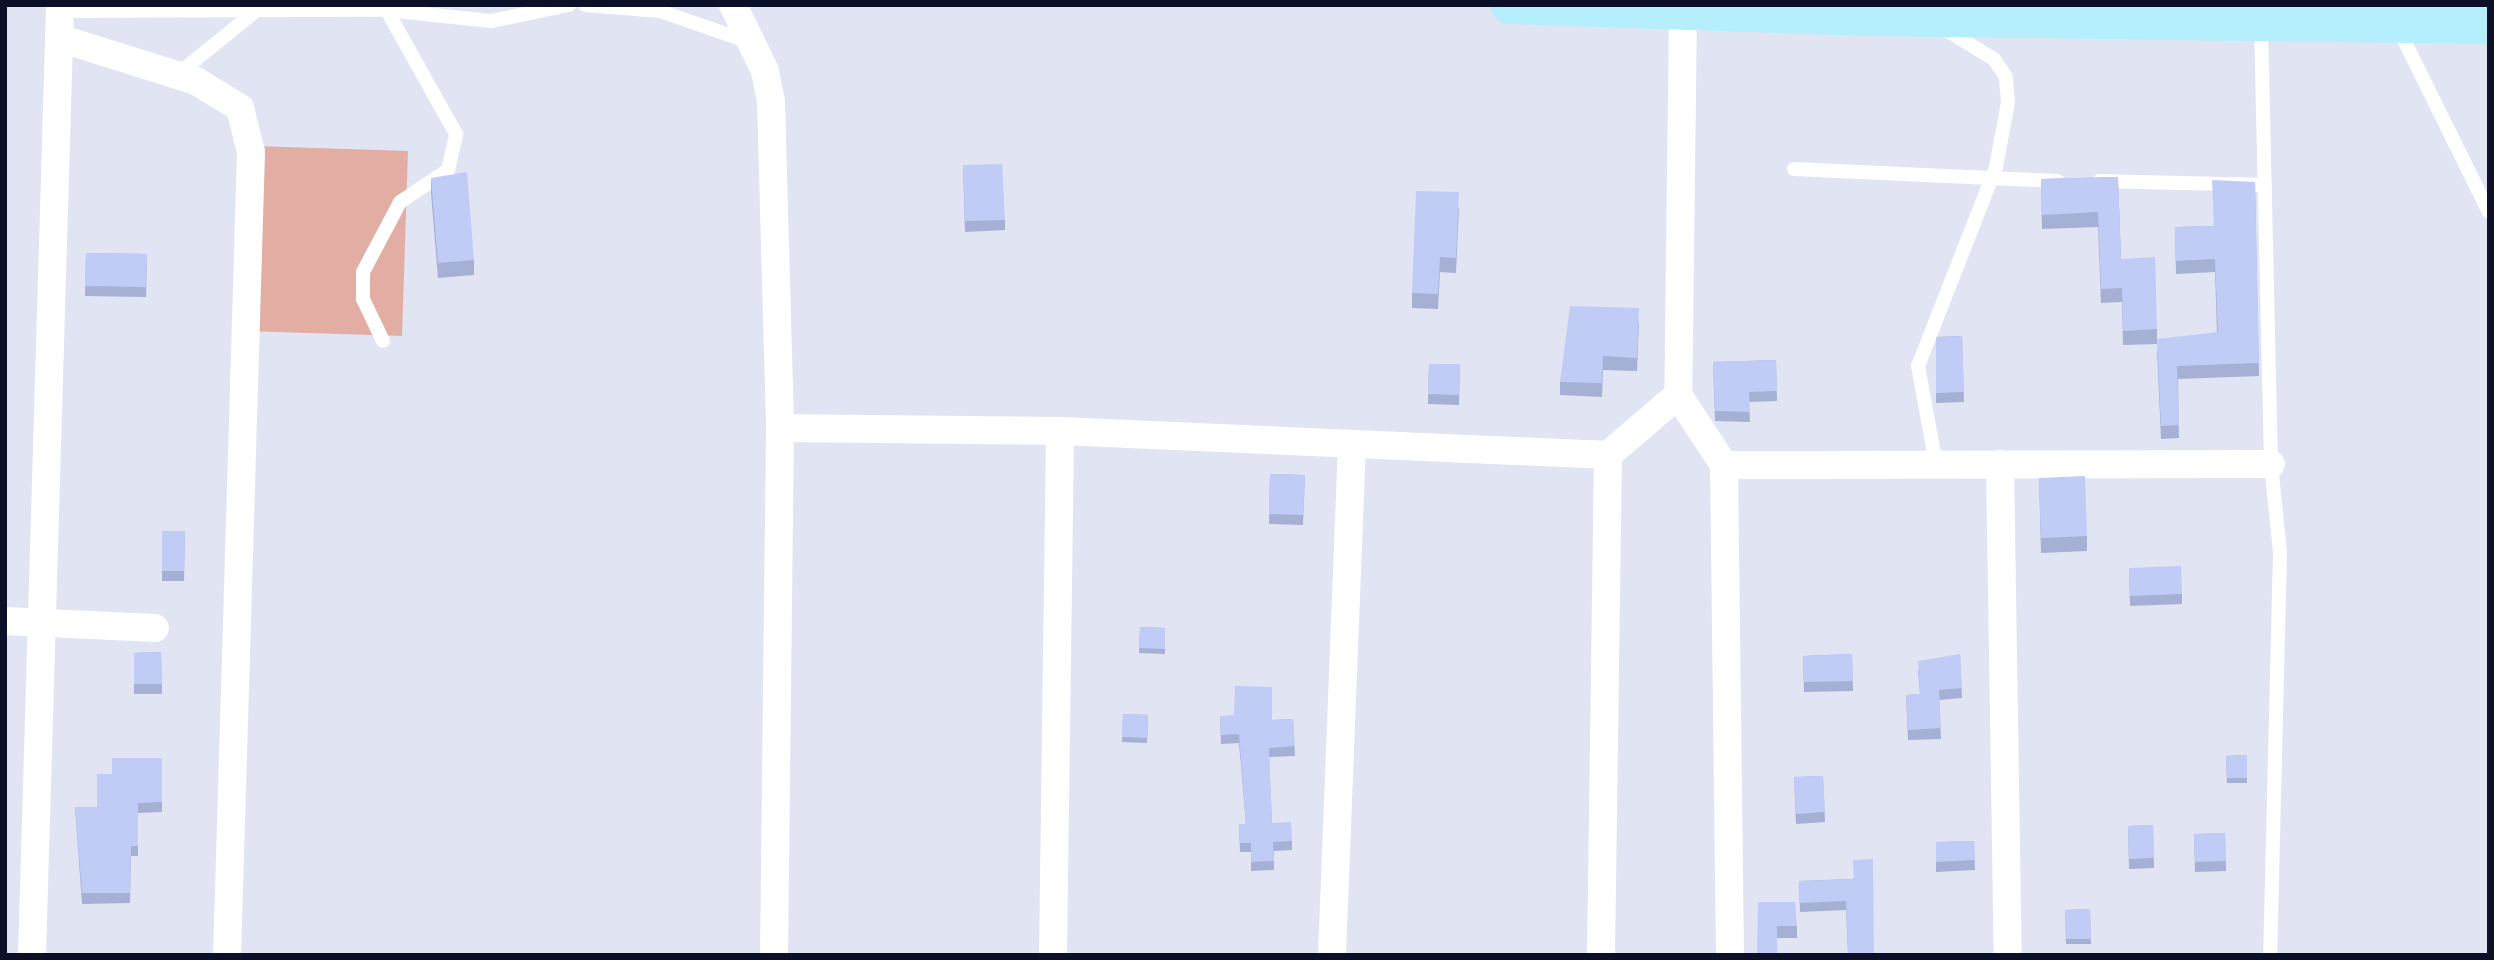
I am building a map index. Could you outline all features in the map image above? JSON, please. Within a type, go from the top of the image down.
[{"type":"main road","points":[[1510,5],[1683,10],[1869,11],[1927,18],[2261,24],[2396,15],[2489,25]]},
{"type":"street","points":[[733,5],[771,102],[780,428],[774,955]]},
{"type":"street","points":[[1683,10],[1678,395],[1724,465],[1730,955]]},
{"type":"street","points":[[32,955],[59,18],[178,74],[240,108],[251,152],[227,955]]},
{"type":"street","points":[[780,428],[1060,431],[1608,455],[1678,395]]},
{"type":"street","points":[[1053,955],[1060,431]]},
{"type":"street","points":[[1332,955],[1352,444]]},
{"type":"street","points":[[1601,955],[1608,455]]},
{"type":"street","points":[[2000,464],[2008,955]]},
{"type":"street","points":[[1724,465],[2271,464]]},
{"type":"street","points":[[5,621],[155,628]]},
{"type":"lane","points":[[59,18],[385,8],[491,21],[569,5]]},
{"type":"lane","points":[[585,5],[660,11],[750,43]]},
{"type":"lane","points":[[383,341],[363,299],[363,272],[400,202],[448,170],[456,134],[385,8]]},
{"type":"lane","points":[[178,74],[252,14]]},
{"type":"lane","points":[[2396,15],[2489,212]]},
{"type":"lane","points":[[1927,18],[1994,59],[2006,77],[2006,134],[1992,179],[1918,366],[1936,464]]},
{"type":"lane","points":[[2261,24],[2271,464],[2280,552],[2270,955]]},
{"type":"lane","points":[[1794,169],[1992,179],[2265,185]]},
{"type":"shaded area","points":[[254,146],[408,151],[402,336],[247,331]]},
{"type":"building","points":[[1002,164],[1005,220],[965,221],[963,165]]},
{"type":"building","points":[[467,172],[474,260],[438,263],[431,178]]},
{"type":"building","points":[[2118,177],[2121,259],[2155,257],[2157,329],[2123,331],[2122,288],[2101,289],[2098,212],[2042,215],[2041,179]]},
{"type":"building","points":[[2212,180],[2255,182],[2259,363],[2177,366],[2179,425],[2161,426],[2157,339],[2218,332],[2215,259],[2176,261],[2175,227],[2214,226]]},
{"type":"building","points":[[1416,191],[1459,192],[1456,258],[1440,257],[1438,294],[1412,293]]},
{"type":"building","points":[[86,253],[147,254],[146,287],[85,286]]},
{"type":"building","points":[[1570,306],[1639,308],[1637,358],[1603,356],[1602,383],[1560,382]]},
{"type":"building","points":[[1962,336],[1964,392],[1936,393],[1936,337]]},
{"type":"building","points":[[1776,360],[1777,391],[1749,392],[1750,412],[1715,411],[1713,362]]},
{"type":"building","points":[[1429,364],[1460,364],[1459,395],[1428,394]]},
{"type":"building","points":[[1270,474],[1305,475],[1303,515],[1269,514]]},
{"type":"building","points":[[2085,476],[2087,536],[2041,538],[2039,478]]},
{"type":"building","points":[[162,531],[185,531],[184,571],[162,571]]},
{"type":"building","points":[[2181,566],[2182,594],[2130,596],[2129,568]]},
{"type":"building","points":[[1140,627],[1165,628],[1165,649],[1139,648]]},
{"type":"building","points":[[161,652],[162,684],[134,684],[134,653]]},
{"type":"building","points":[[1852,654],[1853,681],[1804,682],[1803,656]]},
{"type":"building","points":[[1960,654],[1962,688],[1939,690],[1941,728],[1908,730],[1906,695],[1920,694],[1918,661]]},
{"type":"building","points":[[1235,686],[1272,687],[1272,720],[1293,719],[1295,746],[1269,748],[1272,823],[1291,822],[1292,841],[1273,842],[1274,861],[1251,862],[1251,843],[1240,843],[1239,824],[1246,824],[1239,734],[1221,735],[1220,716],[1234,715]]},
{"type":"building","points":[[1123,714],[1148,715],[1147,738],[1122,737]]},
{"type":"building","points":[[2247,755],[2247,778],[2227,778],[2226,756]]},
{"type":"building","points":[[112,758],[162,758],[162,802],[138,803],[138,846],[131,846],[130,893],[82,893],[75,807],[97,807],[97,774],[112,774]]},
{"type":"building","points":[[1823,776],[1825,812],[1796,814],[1794,777]]},
{"type":"building","points":[[2153,825],[2154,858],[2129,859],[2128,826]]},
{"type":"building","points":[[2225,833],[2226,861],[2195,862],[2194,834]]},
{"type":"building","points":[[1974,841],[1975,860],[1936,862],[1936,842]]},
{"type":"building","points":[[1873,859],[1874,955],[1847,955],[1846,901],[1800,903],[1799,881],[1854,879],[1853,860]]},
{"type":"building","points":[[1758,902],[1795,902],[1797,926],[1777,926],[1777,955],[1757,955]]},
{"type":"building","points":[[2090,909],[2091,939],[2066,939],[2065,910]]}]
